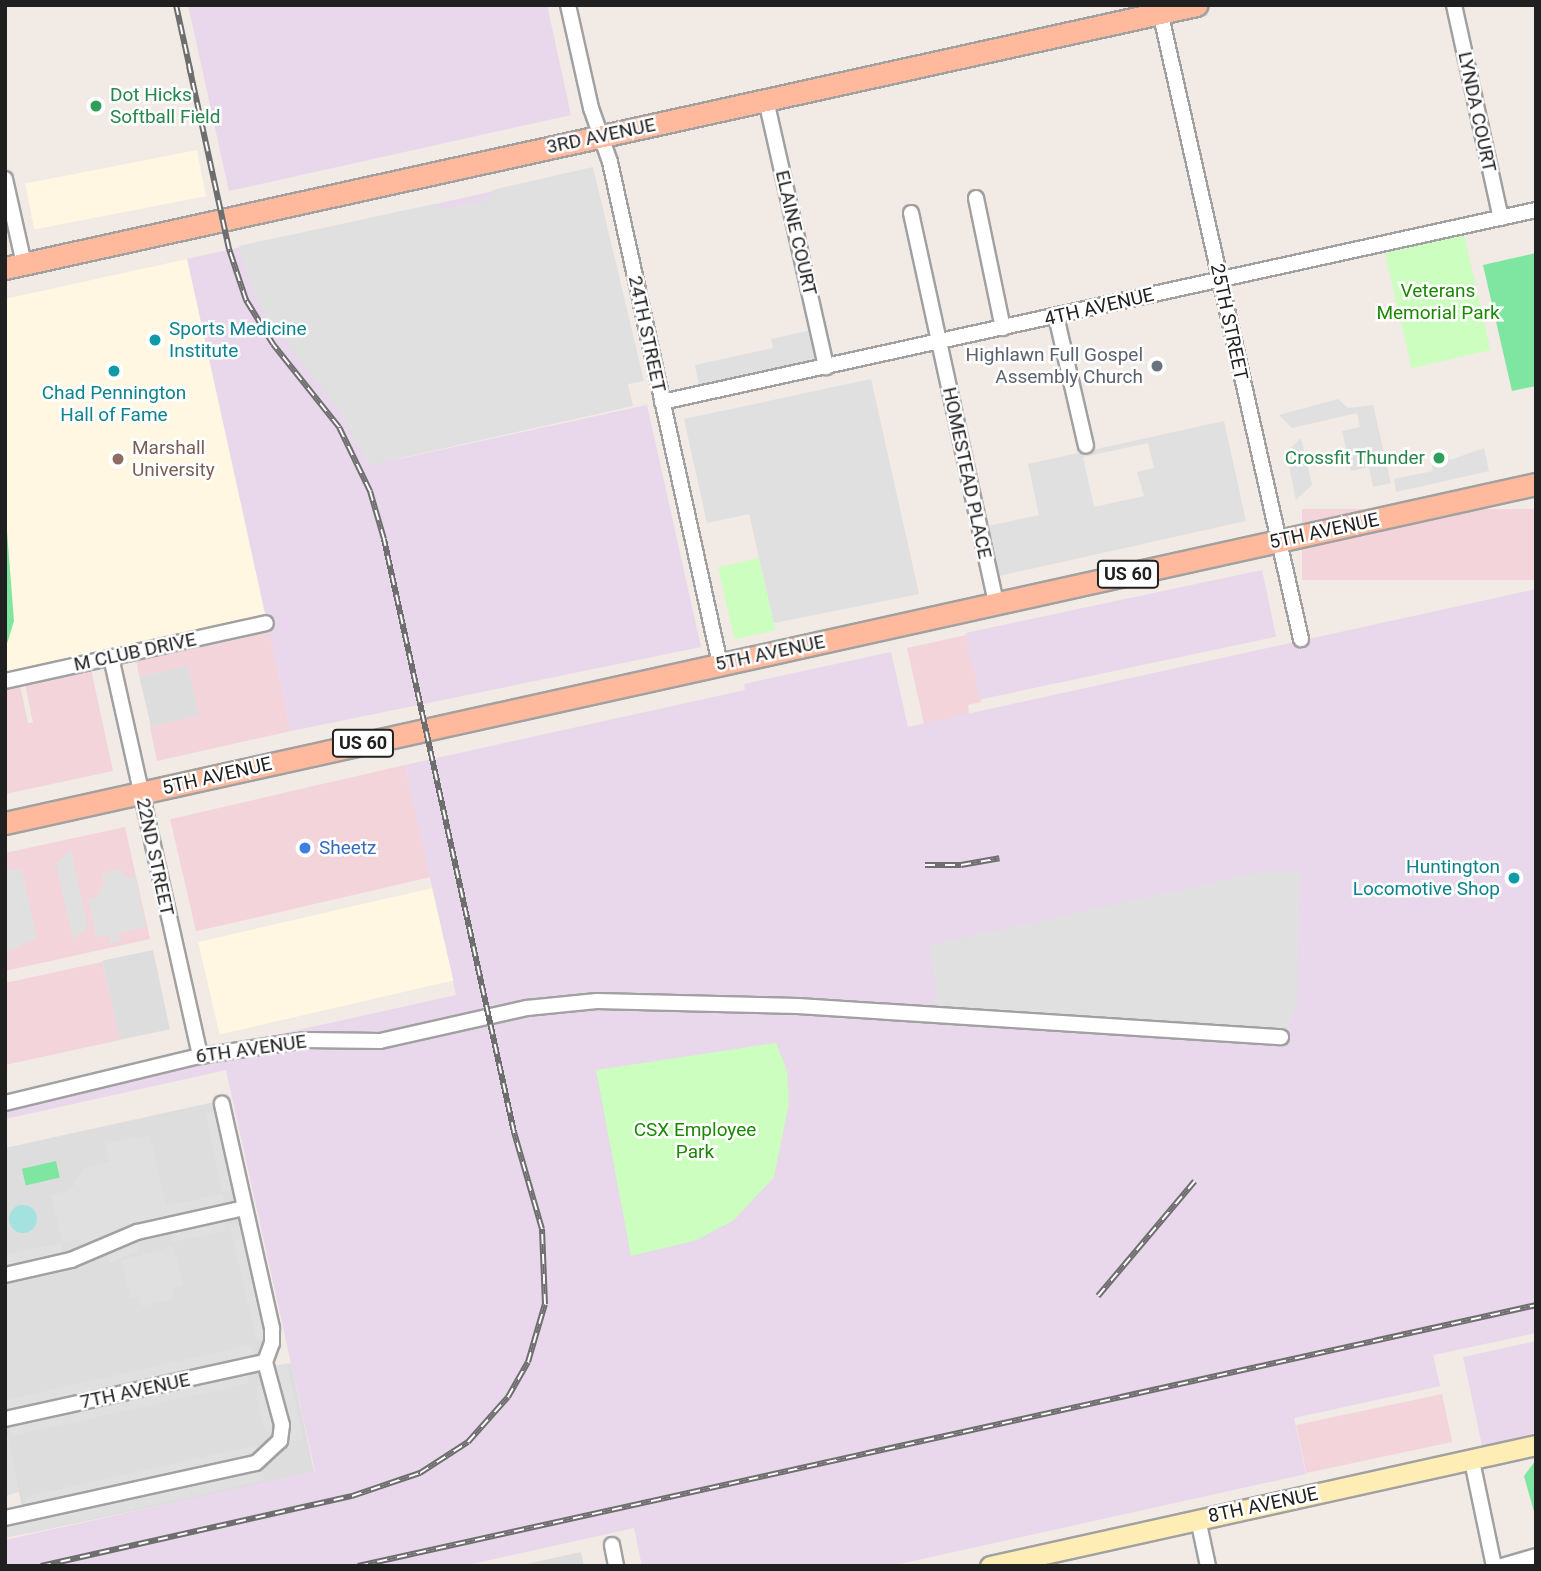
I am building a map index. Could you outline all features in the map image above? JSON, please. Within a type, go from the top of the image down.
[{"type":"main road","name":"3RD AVENUE","points":[[15,266],[766,100],[1159,9],[1196,5]]},
{"type":"main road","name":"5TH AVENUE","points":[[5,823],[1536,484]]},
{"type":"main road","name":"8TH AVENUE","points":[[990,1566],[1536,1446]]},
{"type":"street","name":"24TH STREET","points":[[568,5],[601,136],[720,664]]},
{"type":"street","name":"LYNDA COURT","points":[[1454,5],[1501,218]]},
{"type":"street","name":"25TH STREET","points":[[1159,9],[1301,639]]},
{"type":"street","name":"ELAINE COURT","points":[[766,100],[826,367]]},
{"type":"street","points":[[5,179],[15,266]]},
{"type":"street","points":[[976,198],[1003,328]]},
{"type":"street","name":"4TH AVENUE","points":[[662,402],[1536,210]]},
{"type":"street","name":"HOMESTEAD PLACE","points":[[911,213],[996,603]]},
{"type":"street","points":[[1056,316],[1086,446]]},
{"type":"street","name":"M CLUB DRIVE","points":[[5,681],[266,623]]},
{"type":"street","name":"22ND STREET","points":[[111,657],[200,1056]]},
{"type":"street","name":"6TH AVENUE","points":[[5,1103],[200,1056],[306,1040],[380,1041],[499,1014],[597,1001],[735,1003],[1281,1037]]},
{"type":"street","points":[[5,1517],[256,1463],[276,1448],[282,1425],[265,1362],[273,1336],[222,1104]]},
{"type":"street","points":[[5,1275],[71,1260],[137,1232],[244,1208]]},
{"type":"street","name":"7TH AVENUE","points":[[5,1419],[265,1362]]},
{"type":"street","points":[[1472,1461],[1494,1566]]},
{"type":"street","points":[[1198,1519],[1208,1566]]},
{"type":"street","points":[[612,1545],[616,1566]]},
{"type":"street","points":[[1502,1566],[1536,1556]]},
{"type":"shaded area","points":[[188,5],[547,5],[571,115],[229,191]]},
{"type":"shaded area","points":[[197,150],[206,196],[34,230],[25,183]]},
{"type":"shaded area","points":[[593,167],[644,381],[628,384],[633,406],[370,465],[332,400],[268,321],[251,287],[239,246],[434,204],[440,210],[489,200],[492,190]]},
{"type":"shaded area","points":[[584,171],[394,435],[399,459],[647,405],[701,647],[291,731],[187,259]]},
{"type":"shaded area","name":"Marshall University","points":[[187,259],[266,619],[5,676],[5,299]]},
{"type":"shaded area","points":[[812,330],[818,354],[813,360],[699,385],[695,365],[773,348],[771,339]]},
{"type":"shaded area","points":[[871,379],[919,594],[774,623],[749,514],[707,523],[684,419]]},
{"type":"shaded area","points":[[1338,399],[1348,408],[1373,405],[1391,483],[1373,487],[1369,467],[1351,471],[1342,431],[1360,427],[1357,413],[1292,428],[1279,415]]},
{"type":"shaded area","points":[[1224,421],[1246,521],[995,577],[984,527],[1039,515],[1028,464]],"holes":[[[1148,443],[1154,468],[1137,472],[1144,496],[1094,507],[1083,457]]]},
{"type":"shaded area","points":[[1301,438],[1312,485],[1296,500],[1286,452]]},
{"type":"shaded area","points":[[1484,448],[1489,471],[1396,492],[1394,479],[1433,471],[1431,459],[1449,456],[1450,460]]},
{"type":"shaded area","points":[[1302,509],[1536,509],[1536,580],[1302,580]]},
{"type":"shaded area","points":[[1262,570],[1276,637],[980,700],[966,633]]},
{"type":"shaded area","points":[[1536,589],[1536,1333],[1433,1355],[1440,1386],[1294,1418],[1306,1474],[890,1566],[642,1566],[634,1528],[463,1566],[5,1566],[5,1540],[315,1471],[226,1070],[5,1119],[5,1095],[456,995],[405,765],[745,690],[744,684],[891,652],[908,727]]},
{"type":"shaded area","points":[[269,630],[291,731],[157,761],[150,727],[199,715],[188,666],[139,676],[136,659]]},
{"type":"shaded area","points":[[966,635],[981,702],[968,705],[969,714],[924,724],[907,648]]},
{"type":"shaded area","points":[[188,665],[200,716],[151,727],[139,676]]},
{"type":"shaded area","points":[[91,669],[113,771],[5,794],[5,688],[20,685],[28,723],[33,723],[25,684]]},
{"type":"shaded area","points":[[405,765],[431,877],[196,931],[170,819]]},
{"type":"shaded area","points":[[125,827],[150,939],[5,971],[5,853]]},
{"type":"shaded area","points":[[71,850],[88,927],[73,939],[56,864]]},
{"type":"shaded area","points":[[122,869],[125,878],[135,876],[146,927],[119,933],[120,942],[110,944],[108,935],[96,937],[88,899],[97,897],[104,882],[102,873]]},
{"type":"shaded area","points":[[5,870],[22,870],[37,937],[5,954]]},
{"type":"shaded area","points":[[1264,871],[1300,871],[1297,1006],[1286,1031],[938,1012],[930,945]]},
{"type":"shaded area","points":[[432,888],[453,981],[220,1035],[198,942]]},
{"type":"shaded area","points":[[153,950],[170,1029],[119,1040],[102,961]]},
{"type":"shaded area","points":[[102,962],[120,1040],[5,1065],[5,983]]},
{"type":"shaded area","points":[[219,1101],[274,1352],[5,1412],[5,1148]]},
{"type":"shaded area","points":[[223,1110],[240,1188],[222,1192],[205,1114]]},
{"type":"shaded area","points":[[150,1135],[166,1206],[223,1194],[225,1231],[173,1242],[169,1225],[132,1235],[139,1250],[110,1263],[103,1247],[86,1255],[79,1239],[62,1242],[51,1194],[70,1191],[84,1168],[110,1162],[105,1144]]},
{"type":"shaded area","points":[[248,1224],[274,1336],[256,1340],[230,1228]]},
{"type":"shaded area","points":[[61,1243],[65,1262],[9,1273],[5,1255]]},
{"type":"shaded area","points":[[174,1246],[183,1286],[172,1288],[174,1299],[142,1306],[139,1296],[130,1298],[122,1261]]},
{"type":"shaded area","points":[[1536,1341],[1536,1432],[1483,1450],[1463,1357]]},
{"type":"shaded area","points":[[251,1345],[255,1364],[246,1367],[249,1383],[12,1436],[6,1400]]},
{"type":"shaded area","points":[[287,1363],[303,1439],[284,1442],[282,1430],[265,1433],[255,1387],[273,1383],[267,1368]]},
{"type":"shaded area","points":[[291,1363],[314,1473],[28,1533],[5,1424]]},
{"type":"shaded area","points":[[1442,1394],[1452,1442],[1306,1473],[1296,1425]]},
{"type":"shaded area","points":[[8,1440],[19,1492],[5,1496],[5,1441]]},
{"type":"shaded area","points":[[257,1445],[265,1480],[5,1538],[5,1518],[29,1513],[25,1497]]},
{"type":"shaded area","points":[[581,1552],[584,1566],[517,1566]]},
{"type":"green space","name":"Veterans Memorial Park","points":[[1464,235],[1491,350],[1412,368],[1385,253]]},
{"type":"green space","points":[[1536,253],[1536,386],[1512,391],[1483,265]]},
{"type":"green space","points":[[5,506],[14,621],[5,650]]},
{"type":"green space","points":[[759,558],[776,630],[735,640],[718,567]]},
{"type":"green space","name":"CSX Employee Park","points":[[776,1043],[787,1071],[789,1103],[774,1177],[733,1221],[694,1241],[631,1256],[596,1070]]},
{"type":"green space","points":[[56,1161],[60,1178],[26,1185],[22,1169]]},
{"type":"green space","points":[[1536,1460],[1536,1519],[1524,1476]]},
{"type":"water","points":[[23,1205],[33,1209],[37,1219],[33,1229],[23,1233],[13,1229],[9,1219],[13,1209]]},
{"type":"railway","points":[[176,5],[191,74]]},
{"type":"railway","points":[[41,1566],[352,1496],[420,1473],[468,1442],[508,1397],[528,1362],[545,1304],[542,1229],[514,1132],[384,539],[370,491],[339,427],[273,344],[246,300],[229,249],[189,66]]},
{"type":"railway","points":[[925,865],[961,865],[999,858]]},
{"type":"railway","points":[[1098,1296],[1195,1181]]},
{"type":"railway","points":[[358,1566],[1536,1305]]},
{"type":"place","name":"Dot Hicks Softball Field","points":[[96,106]]},
{"type":"place","name":"Sports Medicine Institute","points":[[155,340]]},
{"type":"place","name":"Highlawn Full Gospel Assembly Church","points":[[1157,366]]},
{"type":"place","name":"Chad Pennington Hall of Fame","points":[[114,371]]},
{"type":"place","name":"Crossfit Thunder","points":[[1439,458]]},
{"type":"place","name":"Marshall University","points":[[118,459]]},
{"type":"place","name":"Sheetz","points":[[305,848]]},
{"type":"place","name":"Huntington Locomotive Shop","points":[[1514,878]]}]
